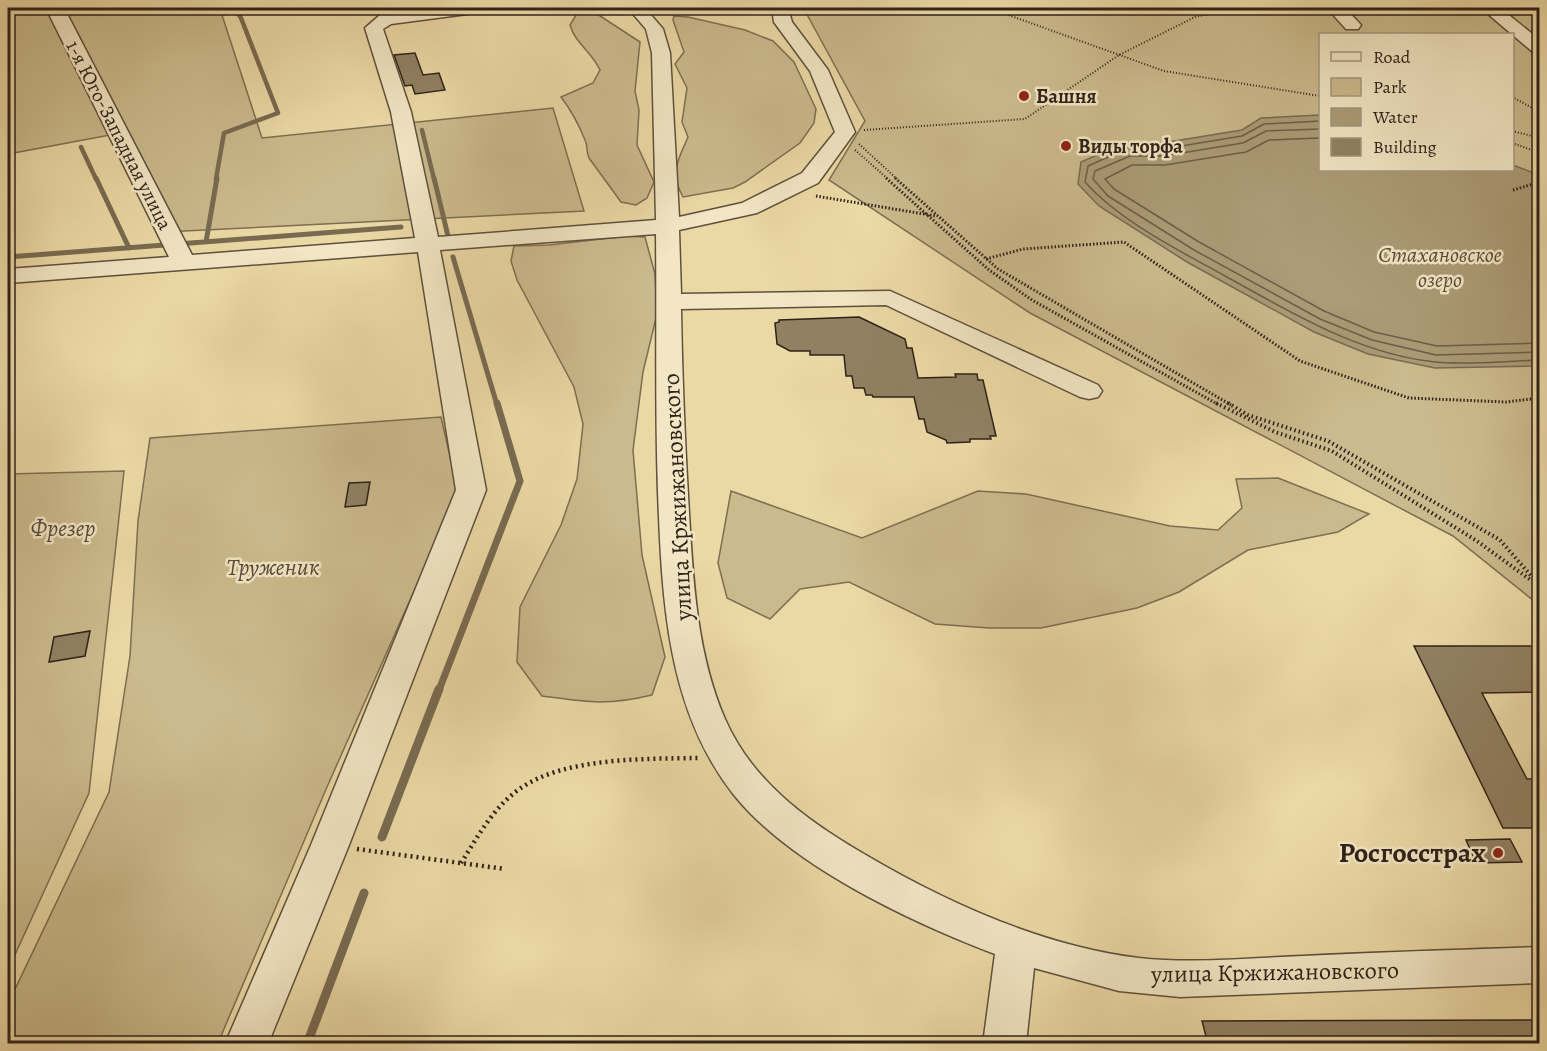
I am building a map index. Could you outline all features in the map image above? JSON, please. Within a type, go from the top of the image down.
[{"type":"street","name":"1-я Юго-Западная улица","points":[[55,8],[183,263]]},
{"type":"street","points":[[246,1044],[330,845],[471,490],[428,245],[401,112],[374,28],[386,18],[475,8]]},
{"type":"street","name":"улица Кржижановского","points":[[636,8],[655,29],[661,54],[668,226],[669,434],[680,603],[695,682],[708,720],[726,757],[749,788],[785,824],[830,854],[902,896],[1017,945],[1120,974],[1185,979],[1539,964]]},
{"type":"street","points":[[8,276],[668,226],[749,208],[810,178],[843,134],[819,70],[783,22],[780,8]]},
{"type":"street","points":[[1336,8],[1352,25]]},
{"type":"street","points":[[1490,8],[1539,49]]},
{"type":"street","points":[[668,302],[890,298],[1089,390]]},
{"type":"street","points":[[1004,1044],[1017,945]]},
{"type":"path","points":[[989,8],[1164,70],[1319,96]]},
{"type":"path","points":[[843,134],[1025,119],[1119,55],[1195,17],[1236,8]]},
{"type":"path","points":[[1522,8],[1539,21]]},
{"type":"path","points":[[1539,8],[1534,10],[1539,12]]},
{"type":"path","points":[[1514,98],[1539,112]]},
{"type":"path","points":[[1514,132],[1539,138]]},
{"type":"path","points":[[843,134],[925,214],[988,270],[1032,300],[1230,411],[1275,432],[1332,452],[1477,541],[1539,585]]},
{"type":"path","points":[[843,134],[998,269],[1196,387],[1248,415],[1329,441],[1500,540],[1539,585]]},
{"type":"path","points":[[1514,145],[1539,153]]},
{"type":"path","points":[[1513,190],[1539,182]]},
{"type":"path","points":[[783,191],[936,216]]},
{"type":"path","points":[[986,259],[1023,249],[1124,242],[1300,361],[1409,398],[1506,402],[1539,398]]},
{"type":"path","points":[[461,863],[487,824],[517,790],[546,773],[643,760],[726,757]]},
{"type":"path","points":[[330,845],[505,869]]},
{"type":"green space","points":[[8,8],[286,8],[222,15],[262,138],[553,108],[584,211],[164,232],[110,135],[8,154]]},
{"type":"green space","points":[[588,8],[640,42],[635,91],[639,110],[637,145],[654,182],[647,198],[636,205],[621,202],[589,158],[586,142],[561,97],[593,83],[600,70],[570,25],[576,15]]},
{"type":"green space","points":[[1539,8],[1539,605],[1453,536],[1030,313],[829,180],[865,121],[804,9]]},
{"type":"green space","points":[[674,16],[745,30],[773,41],[794,62],[816,109],[814,123],[800,143],[733,188],[683,197],[676,180],[676,167],[688,137],[682,122],[687,88],[675,64],[684,52],[673,20]]},
{"type":"green space","points":[[627,236],[645,237],[655,274],[657,314],[643,372],[633,450],[642,555],[665,657],[652,695],[609,702],[542,696],[517,662],[520,607],[561,525],[577,479],[583,424],[574,387],[517,280],[511,261],[514,246],[549,245]]},
{"type":"green space","name":"Труженик","points":[[441,417],[458,492],[327,787],[218,1043],[8,1043],[8,1004],[109,792],[130,656],[138,521],[150,438]]},
{"type":"green space","name":"Фрезер","points":[[124,471],[89,793],[8,970],[8,474]]},
{"type":"green space","points":[[1278,478],[1369,514],[1338,532],[1248,550],[1179,592],[1137,608],[1041,628],[989,628],[935,624],[849,582],[800,589],[770,619],[727,598],[718,563],[731,491],[862,538],[978,491],[1026,494],[1170,526],[1218,530],[1242,508],[1236,479]]},
{"type":"water","name":"Стахановское озеро","points":[[1319,115],[1319,171],[1514,171],[1514,165],[1539,175],[1539,366],[1435,368],[1368,354],[1314,332],[1187,262],[1099,206],[1078,184],[1081,162],[1127,142],[1162,143],[1242,130],[1261,118]]},
{"type":"building","points":[[415,53],[423,75],[439,73],[445,90],[415,94],[412,85],[405,86],[394,55]]},
{"type":"building","points":[[859,317],[905,339],[907,348],[912,348],[918,378],[977,374],[978,380],[983,380],[996,436],[990,436],[991,439],[970,439],[970,442],[947,443],[946,440],[927,432],[924,419],[919,419],[914,397],[873,397],[866,395],[864,388],[854,388],[852,376],[846,376],[844,355],[810,355],[810,351],[790,351],[777,344],[775,323],[779,320]]},
{"type":"building","points":[[370,482],[366,505],[345,507],[349,483]]},
{"type":"building","points":[[90,631],[85,656],[49,662],[54,637]]},
{"type":"building","points":[[1414,646],[1539,646],[1539,692],[1482,693],[1527,779],[1539,779],[1539,828],[1503,828]]},
{"type":"building","points":[[1510,839],[1522,862],[1476,863],[1466,840]]},
{"type":"building","points":[[1539,1020],[1539,1044],[1208,1044],[1202,1021]]},
{"type":"waterway","points":[[216,179],[224,133],[278,113],[241,18],[234,8]]},
{"type":"waterway","points":[[422,130],[434,179]]},
{"type":"waterway","points":[[81,147],[96,179]]},
{"type":"waterway","points":[[96,178],[129,248]]},
{"type":"waterway","points":[[206,242],[217,178]]},
{"type":"waterway","points":[[434,178],[448,236]]},
{"type":"waterway","points":[[206,242],[401,227]]},
{"type":"waterway","points":[[129,248],[206,242]]},
{"type":"waterway","points":[[8,257],[129,248]]},
{"type":"waterway","points":[[453,257],[497,405]]},
{"type":"waterway","points":[[439,690],[520,481],[497,403]]},
{"type":"waterway","points":[[382,837],[439,689]]},
{"type":"waterway","points":[[307,1044],[364,893]]},
{"type":"place","name":"Башня","points":[[1024,96]]},
{"type":"place","name":"Виды торфа","points":[[1066,146]]},
{"type":"place","name":"Росгосстрах","points":[[1498,853]]}]
